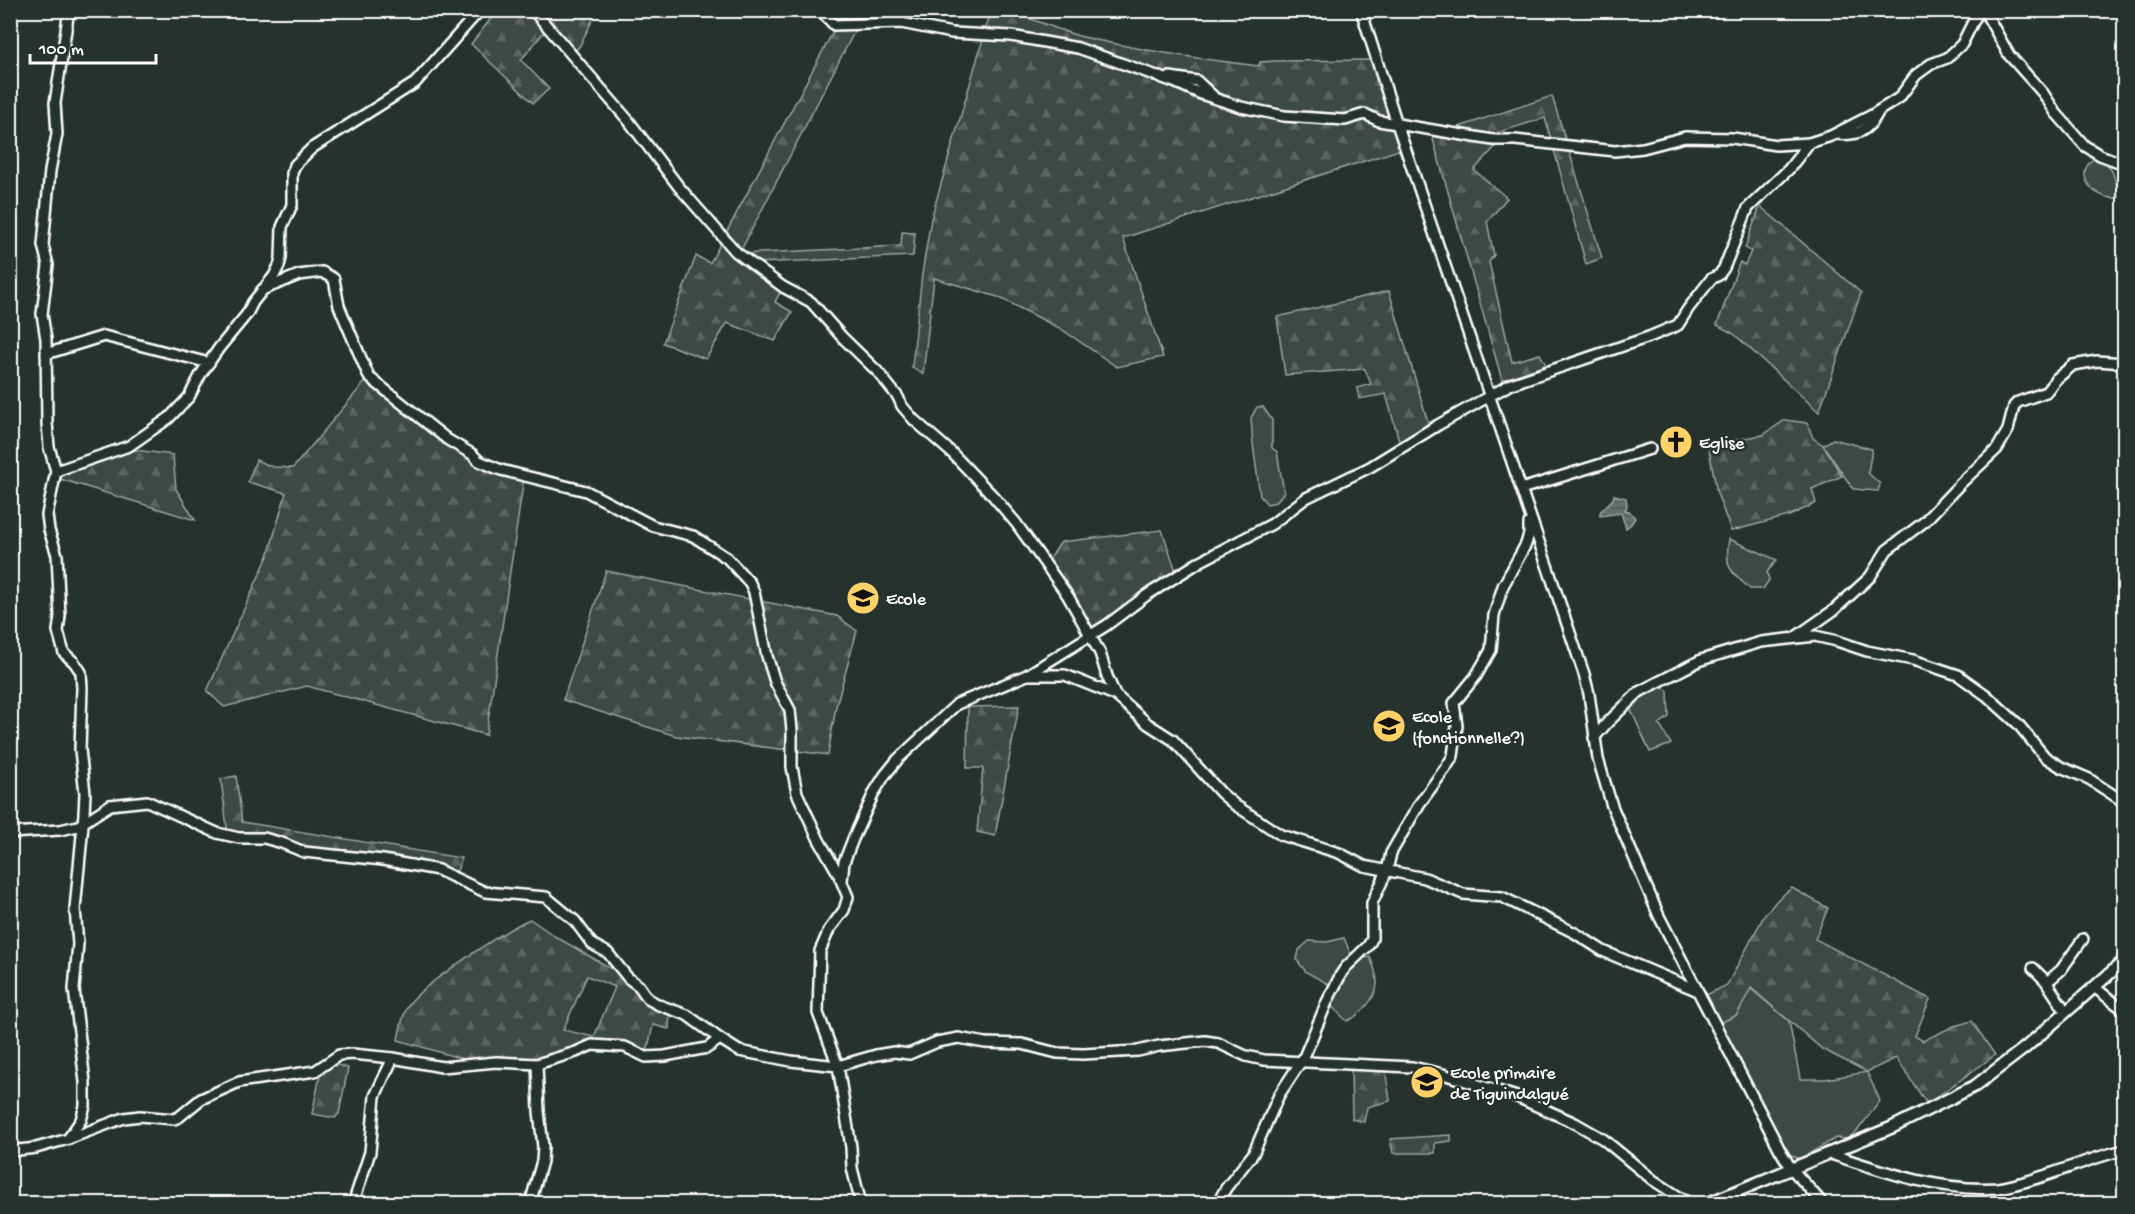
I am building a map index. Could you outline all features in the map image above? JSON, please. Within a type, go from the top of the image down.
[{"type":"street","points":[[68,1140],[81,1120],[85,1106],[85,1082],[74,989],[78,944],[75,909],[85,793],[80,750],[81,672],[64,653],[60,639],[57,555],[47,515],[56,471],[49,447],[46,354],[42,314],[48,265],[44,245],[50,171],[57,134],[55,103],[69,10]]},
{"type":"street","points":[[56,471],[129,446],[169,418],[189,396],[208,363],[274,276],[281,258],[282,227],[292,205],[292,173],[295,165],[312,148],[416,83],[480,10]]},
{"type":"street","points":[[532,10],[628,120],[679,187],[736,252],[783,287],[811,302],[842,337],[878,372],[914,420],[952,453],[994,497],[1016,523],[1068,596],[1100,653],[1115,695]]},
{"type":"street","points":[[820,10],[834,25],[901,23],[952,33],[1011,36],[1078,48],[1241,107],[1284,116],[1345,120],[1365,114],[1379,121],[1492,140],[1515,140],[1615,151],[1643,148],[1685,137],[1733,138],[1776,145],[1809,143],[1835,134],[1899,98],[1916,75],[1931,64],[1947,58],[1962,44],[1979,10]]},
{"type":"street","points":[[1361,10],[1397,124],[1584,674],[1589,694],[1594,738],[1612,806],[1659,916],[1696,990],[1791,1168],[1823,1203]]},
{"type":"street","points":[[1984,10],[2009,55],[2085,146],[2100,155],[2124,164]]},
{"type":"street","points":[[842,883],[844,862],[853,839],[885,775],[898,759],[957,704],[1027,675],[1201,561],[1272,524],[1306,498],[1370,467],[1490,395],[1511,384],[1678,325],[1706,285],[1724,268],[1748,208],[1789,169],[1809,143]]},
{"type":"street","points":[[262,290],[299,275],[322,272],[334,279],[339,306],[369,377],[448,440],[472,454],[479,461],[501,470],[585,491],[653,526],[693,536],[727,558],[750,583],[754,592],[767,656],[776,682],[790,710],[792,767],[797,793],[848,897],[844,910],[829,930],[820,951],[818,1013],[838,1066],[851,1147],[852,1168],[861,1203]]},
{"type":"street","points":[[46,354],[104,336],[208,363]]},
{"type":"street","points":[[1795,637],[1834,610],[1870,576],[1887,550],[1924,522],[1960,484],[1991,456],[2004,439],[2014,406],[2018,402],[2046,392],[2056,379],[2073,365],[2097,361],[2124,363]]},
{"type":"street","points":[[1521,489],[1650,449]]},
{"type":"street","points":[[1217,1203],[1253,1154],[1280,1095],[1301,1062],[1341,974],[1346,966],[1363,952],[1372,939],[1372,903],[1387,871],[1391,853],[1399,837],[1453,756],[1457,726],[1454,703],[1476,676],[1491,650],[1494,615],[1503,586],[1526,544],[1529,534],[1529,512]]},
{"type":"street","points":[[1594,738],[1639,692],[1701,660],[1761,642],[1815,636],[1867,651],[1913,660],[1958,675],[1986,695],[2018,724],[2045,757],[2089,779],[2124,802]]},
{"type":"street","points":[[1027,675],[1065,675],[1115,695],[1148,724],[1173,740],[1221,793],[1257,821],[1281,835],[1339,854],[1364,866],[1425,878],[1463,894],[1502,897],[1575,933],[1603,951],[1696,990]]},
{"type":"street","points":[[10,833],[46,832],[78,826],[110,805],[147,801],[217,833],[239,838],[264,838],[304,852],[383,860],[438,870],[485,892],[546,897],[575,921],[592,944],[608,953],[648,999],[687,1015],[739,1051],[790,1062],[838,1066],[876,1054],[894,1052],[909,1054],[937,1042],[955,1038],[992,1044],[1022,1044],[1057,1053],[1083,1054],[1138,1051],[1159,1046],[1205,1041],[1218,1043],[1255,1058],[1412,1066],[1517,1097],[1575,1123],[1603,1139],[1653,1180],[1690,1203]]},
{"type":"street","points":[[2047,982],[2061,970],[2083,939]]},
{"type":"street","points":[[1706,1203],[1919,1116],[1975,1086],[2026,1047],[2124,961]]},
{"type":"street","points":[[2033,968],[2047,982],[2066,1012]]},
{"type":"street","points":[[2094,987],[2124,1010]]},
{"type":"street","points":[[10,1151],[36,1148],[68,1140],[124,1118],[140,1116],[179,1118],[201,1100],[240,1082],[315,1071],[339,1055],[393,1058],[442,1066],[496,1062],[537,1064],[592,1045],[625,1047],[646,1057],[708,1048],[720,1039]]},
{"type":"street","points":[[353,1203],[370,1152],[375,1096],[393,1058]]},
{"type":"street","points":[[530,1203],[542,1161],[543,1147],[537,1064]]},
{"type":"street","points":[[1828,1153],[1923,1182],[1999,1188],[2057,1173],[2099,1156],[2124,1150]]},
{"type":"green space","points":[[497,11],[597,11],[580,45],[570,59],[545,31],[521,60],[549,89],[533,103],[471,44]]},
{"type":"green space","points":[[844,11],[865,11],[739,254],[901,246],[902,232],[915,233],[913,256],[753,263],[783,287],[775,302],[792,312],[775,341],[727,323],[706,359],[663,343],[696,256],[710,263]]},
{"type":"green space","points":[[991,11],[1014,14],[1068,33],[1101,41],[1169,54],[1259,66],[1260,62],[1275,61],[1375,60],[1402,149],[1123,238],[1163,357],[1117,367],[1061,329],[998,297],[934,278],[923,374],[912,367],[922,274],[931,219]]},
{"type":"green space","points":[[1552,96],[1602,258],[1586,264],[1545,118],[1496,133],[1496,146],[1474,170],[1507,198],[1487,222],[1494,255],[1489,262],[1512,362],[1540,354],[1546,365],[1502,380],[1432,136]]},
{"type":"green space","points":[[2093,159],[2104,160],[2112,171],[2121,197],[2104,196],[2092,189],[2085,177],[2085,171]]},
{"type":"green space","points":[[1760,206],[1861,293],[1819,412],[1734,334],[1717,325],[1739,264],[1740,262],[1745,265],[1751,251],[1745,248]]},
{"type":"green space","points":[[1389,291],[1430,429],[1401,448],[1386,394],[1359,399],[1357,388],[1371,384],[1365,369],[1285,375],[1277,317]]},
{"type":"green space","points":[[369,377],[461,448],[524,477],[486,735],[307,686],[224,707],[207,691],[268,556],[286,493],[248,482],[256,460],[273,467],[293,468]]},
{"type":"green space","points":[[1257,407],[1263,407],[1272,420],[1272,448],[1277,452],[1284,492],[1276,502],[1267,504],[1260,496],[1253,444],[1251,418]]},
{"type":"green space","points":[[1785,420],[1807,423],[1813,438],[1823,445],[1842,476],[1812,489],[1816,503],[1789,516],[1731,531],[1717,493],[1708,444],[1763,435]]},
{"type":"green space","points":[[1833,439],[1872,449],[1868,473],[1880,484],[1878,491],[1853,489],[1823,445]]},
{"type":"green space","points":[[120,448],[173,455],[176,489],[195,520],[57,478],[62,469]]},
{"type":"green space","points":[[1162,530],[1178,577],[1089,636],[1045,566],[1061,542]]},
{"type":"green space","points":[[1729,539],[1777,560],[1767,572],[1769,580],[1763,589],[1750,589],[1733,573],[1727,557]]},
{"type":"green space","points":[[606,571],[837,616],[857,631],[836,706],[828,755],[676,736],[563,700]]},
{"type":"green space","points":[[1657,683],[1668,691],[1669,717],[1659,724],[1671,744],[1650,752],[1628,703]]},
{"type":"green space","points":[[1019,706],[995,836],[977,832],[983,768],[967,768],[968,707]]},
{"type":"green space","points":[[236,776],[242,822],[461,858],[457,871],[304,852],[282,843],[228,836],[221,779]]},
{"type":"green space","points":[[1792,888],[1828,908],[1815,939],[1930,999],[1915,1036],[1923,1041],[1954,1026],[1972,1021],[1995,1055],[1927,1104],[1896,1058],[1867,1072],[1822,1049],[1751,988],[1737,1015],[1715,1025],[1702,997],[1727,985],[1764,916],[1778,899]]},
{"type":"green space","points":[[530,919],[556,937],[628,978],[648,999],[670,1008],[669,1029],[653,1025],[646,1057],[625,1047],[592,1045],[542,1063],[480,1064],[398,1040],[405,1012],[417,996],[466,958]],"holes":[[[587,976],[615,987],[594,1037],[563,1030]]]},
{"type":"green space","points":[[1344,938],[1353,960],[1370,957],[1377,981],[1376,990],[1370,1001],[1357,1015],[1347,1021],[1327,1002],[1334,987],[1306,972],[1297,960],[1299,950],[1309,941],[1327,942]]},
{"type":"green space","points":[[1750,988],[1789,1021],[1800,1079],[1826,1079],[1867,1072],[1880,1101],[1858,1130],[1847,1139],[1836,1138],[1800,1159],[1780,1150],[1715,1025],[1737,1015]]},
{"type":"green space","points":[[334,1064],[348,1068],[339,1114],[335,1118],[312,1114],[321,1071]]},
{"type":"green space","points":[[1351,1066],[1385,1068],[1390,1101],[1367,1107],[1364,1122],[1352,1119]]},
{"type":"green space","points":[[1451,1135],[1451,1141],[1435,1143],[1435,1153],[1393,1153],[1390,1139]]},
{"type":"shaded area","points":[[1614,495],[1626,498],[1625,510],[1635,518],[1626,528],[1621,513],[1600,516],[1600,512]]},
{"type":"place","name":"Eglise","points":[[1676,442]]},
{"type":"place","name":"Ecole","points":[[863,598]]},
{"type":"place","name":"Ecole (fonctionnelle?)","points":[[1389,726]]},
{"type":"place","name":"Ecole primaire de Tiguindalgué","points":[[1427,1082]]}]
